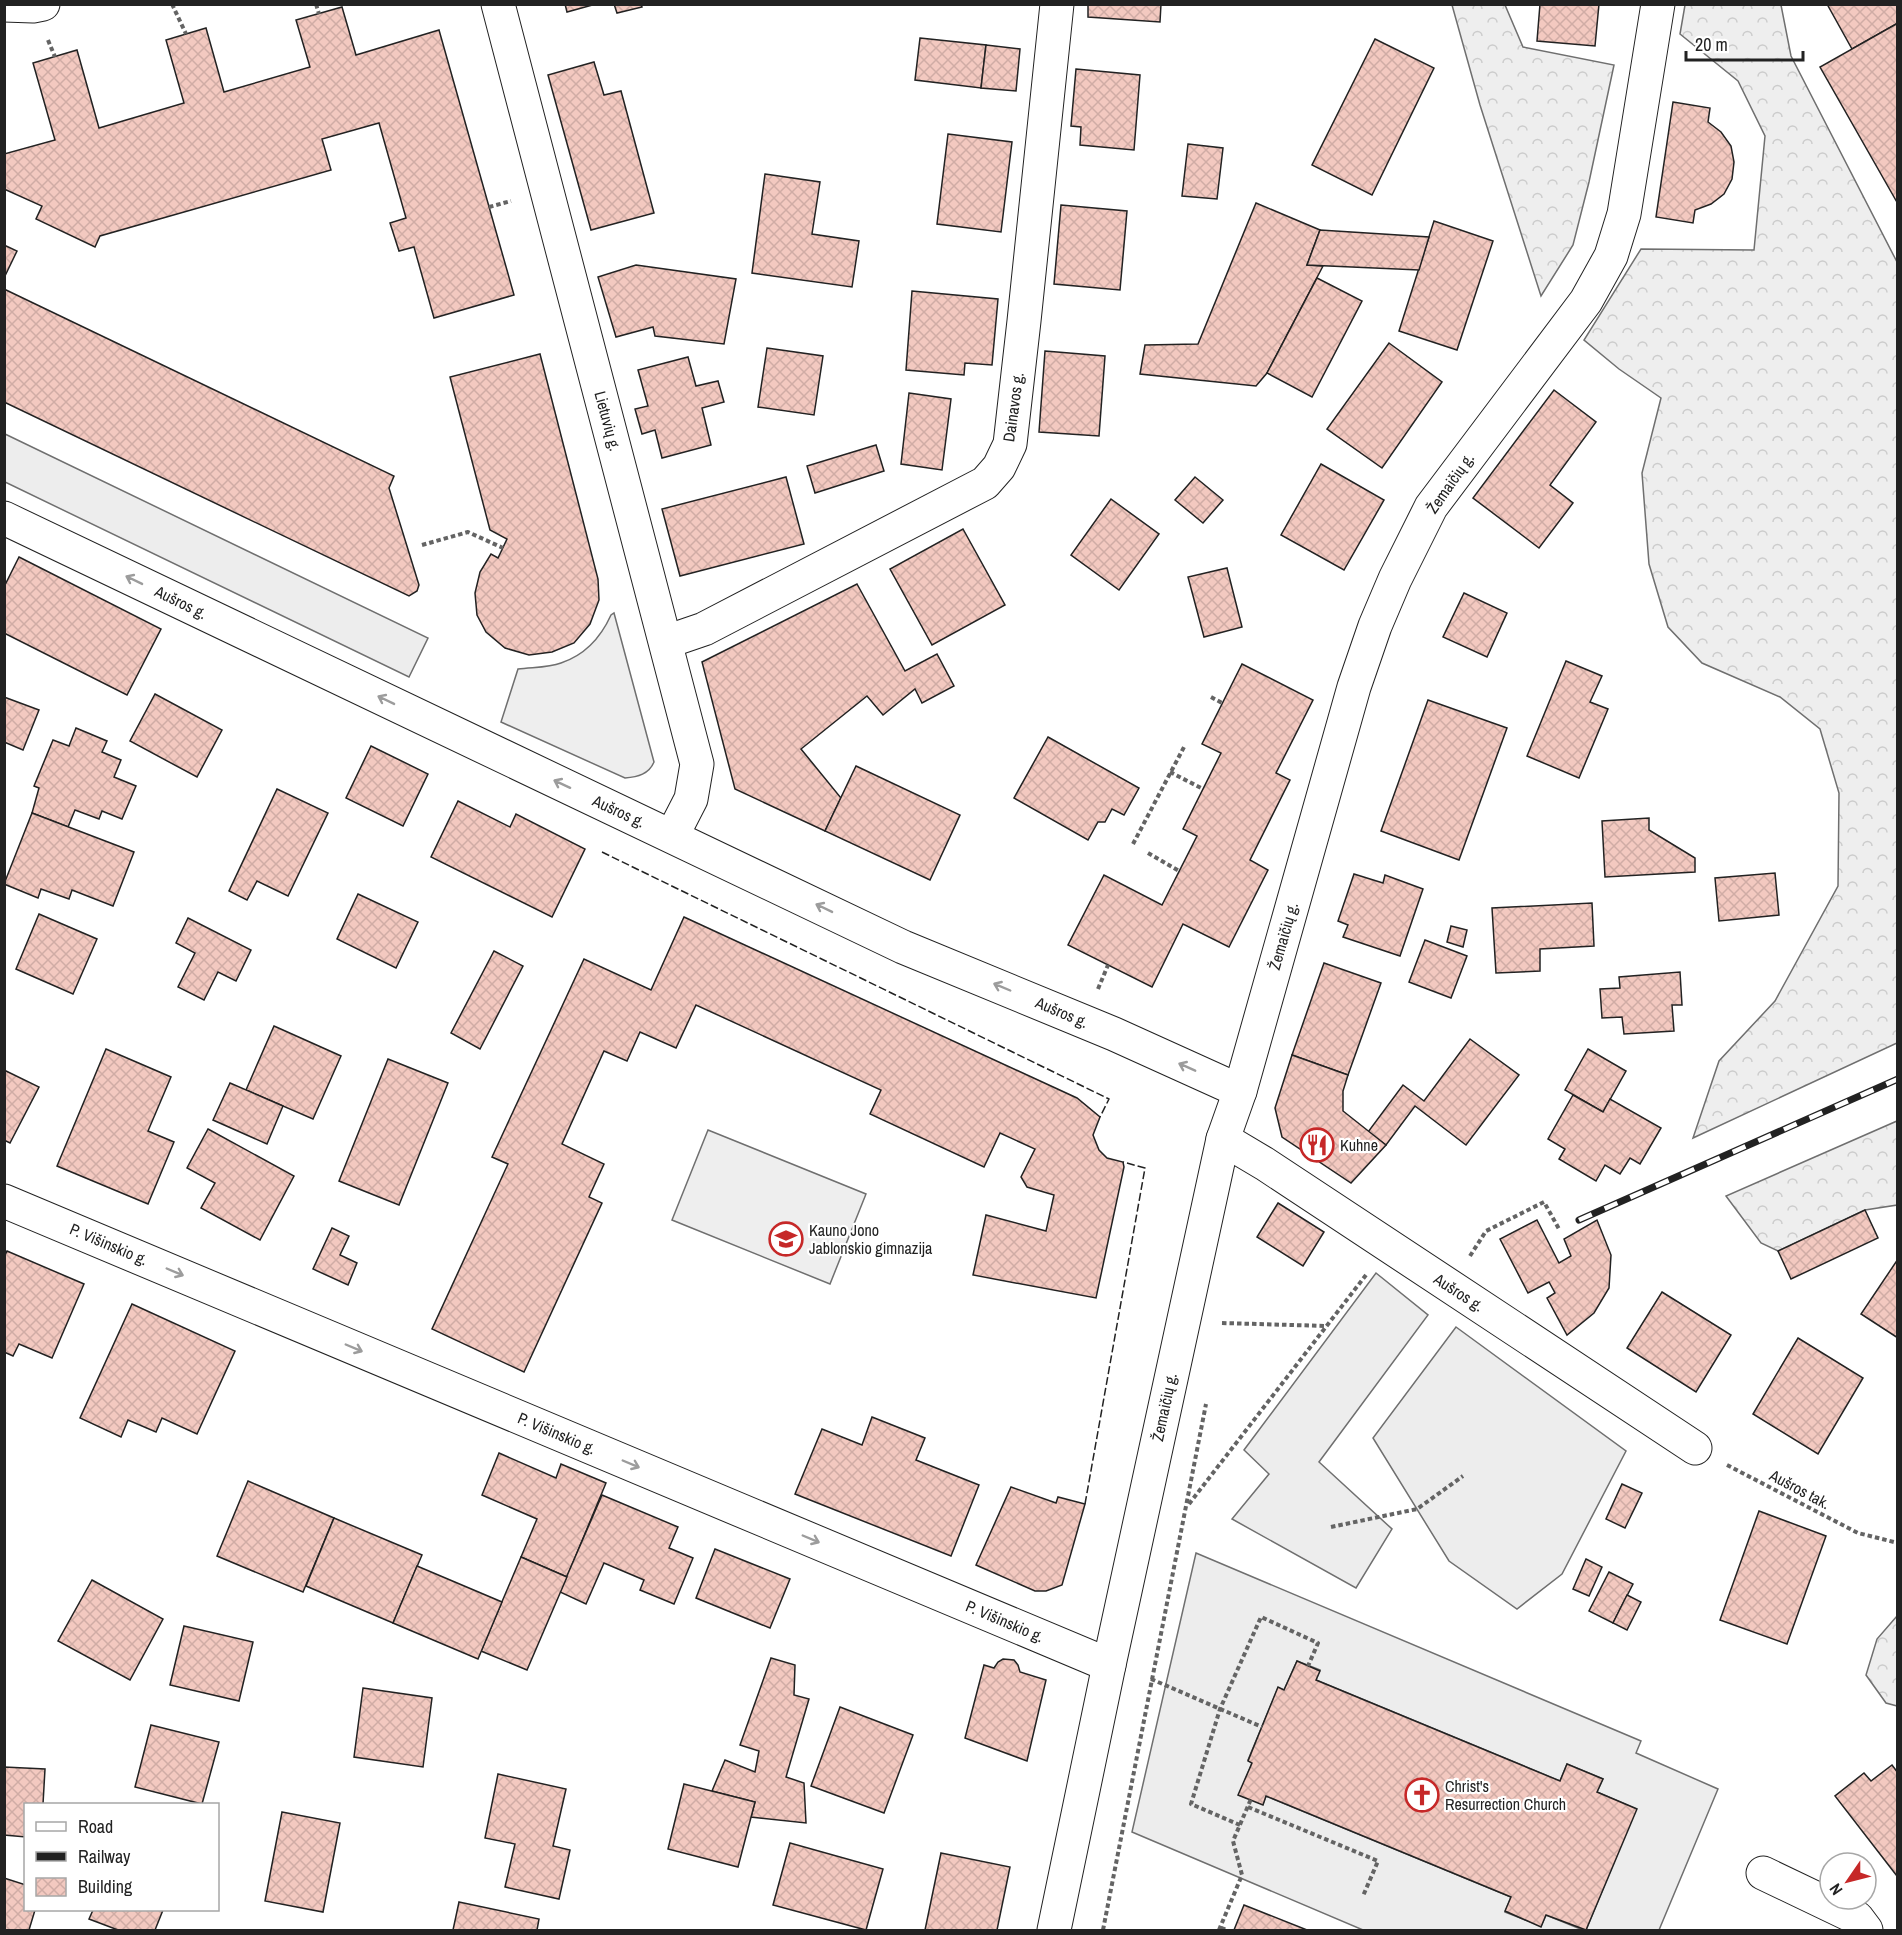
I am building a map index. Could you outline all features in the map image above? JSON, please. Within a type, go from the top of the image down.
[{"type":"street","points":[[4,5],[43,4]]},
{"type":"street","name":"Lietuvių g.","points":[[498,4],[697,764],[691,799],[672,836]]},
{"type":"street","name":"Dainavos g.","points":[[666,642],[704,629],[985,483],[999,467],[1010,444],[1057,4]]},
{"type":"street","name":"Žemaičių g.","points":[[1054,1930],[1223,1139],[1240,1091],[1354,687],[1375,626],[1395,579],[1431,507],[1586,301],[1611,256],[1624,214],[1658,4]]},
{"type":"street","name":"Aušros g.","points":[[4,518],[903,946],[1114,1034],[1240,1091]]},
{"type":"street","name":"Aušros g.","points":[[1223,1139],[1265,1164],[1695,1448]]},
{"type":"street","name":"P. Višinskio g.","points":[[4,1201],[1109,1665]]},
{"type":"street","points":[[1763,1873],[1857,1918],[1866,1930]]},
{"type":"path","points":[[172,4],[186,34]]},
{"type":"path","points":[[316,4],[319,14]]},
{"type":"path","points":[[422,545],[468,532],[503,548]]},
{"type":"path","points":[[1211,697],[1222,703]]},
{"type":"path","points":[[1133,844],[1184,747]]},
{"type":"path","points":[[1170,772],[1203,789]]},
{"type":"path","points":[[1148,853],[1179,871]]},
{"type":"path","points":[[1449,1286],[1486,1231],[1544,1202],[1558,1229]]},
{"type":"path","points":[[1187,1506],[1389,1246]]},
{"type":"path","points":[[1220,1334],[1222,1323],[1327,1326]]},
{"type":"path","points":[[1103,1930],[1207,1403]]},
{"type":"path","name":"Aušros tak.","points":[[1695,1448],[1858,1533],[1898,1543]]},
{"type":"path","points":[[1331,1527],[1418,1509],[1462,1476]]},
{"type":"path","points":[[1240,1825],[1191,1804],[1220,1709],[1261,1617],[1318,1643],[1308,1666]]},
{"type":"path","points":[[1151,1679],[1262,1727]]},
{"type":"path","points":[[1227,1930],[1220,1929],[1242,1875],[1233,1841],[1251,1799]]},
{"type":"path","points":[[1248,1807],[1378,1861],[1363,1896]]},
{"type":"green space","points":[[1452,5],[1505,5],[1523,47],[1614,65],[1573,245],[1541,296],[1480,105]]},
{"type":"green space","points":[[1685,5],[1781,5],[1791,56],[1897,262],[1897,1043],[1693,1138],[1719,1061],[1775,1001],[1838,886],[1839,793],[1820,729],[1780,697],[1702,663],[1668,627],[1649,564],[1642,473],[1661,398],[1619,369],[1584,340],[1641,249],[1754,250],[1765,136],[1738,81],[1680,34]]},
{"type":"green space","points":[[614,613],[654,762],[642,774],[625,778],[501,722],[518,669],[545,667],[570,660],[597,638]]},
{"type":"green space","points":[[1897,1121],[1897,1205],[1865,1210],[1778,1251],[1761,1243],[1726,1196]]},
{"type":"green space","points":[[708,1130],[866,1194],[830,1284],[672,1220]]},
{"type":"green space","points":[[1897,1616],[1897,1706],[1886,1703],[1866,1675],[1877,1639]]},
{"type":"shaded area","points":[[5,434],[428,638],[409,677],[5,482]]},
{"type":"shaded area","points":[[1376,1273],[1428,1315],[1319,1462],[1392,1529],[1356,1588],[1232,1519],[1269,1474],[1244,1450]]},
{"type":"shaded area","points":[[1456,1327],[1626,1451],[1562,1574],[1517,1609],[1449,1561],[1373,1438]]},
{"type":"shaded area","points":[[1196,1553],[1641,1741],[1636,1753],[1718,1789],[1659,1930],[1586,1930],[1636,1809],[1597,1792],[1603,1779],[1567,1764],[1560,1781],[1316,1680],[1320,1670],[1297,1661],[1284,1690],[1278,1688],[1248,1760],[1252,1763],[1239,1795],[1263,1804],[1266,1796],[1511,1897],[1505,1912],[1541,1926],[1546,1915],[1583,1930],[1363,1930],[1132,1832]]},
{"type":"building","points":[[565,4],[596,4],[567,12]]},
{"type":"building","points":[[614,4],[641,4],[642,7],[617,13]]},
{"type":"building","points":[[1088,4],[1161,4],[1160,22],[1088,17]]},
{"type":"building","points":[[1540,4],[1599,4],[1595,46],[1537,41]]},
{"type":"building","points":[[1827,4],[1898,4],[1898,23],[1852,49]]},
{"type":"building","points":[[342,7],[356,55],[439,30],[514,295],[434,318],[414,247],[399,251],[390,223],[406,218],[379,123],[322,139],[331,170],[100,236],[95,247],[36,219],[42,206],[4,189],[4,154],[55,140],[33,63],[77,50],[99,128],[184,103],[166,40],[206,28],[224,92],[310,67],[296,20]]},
{"type":"building","points":[[1898,23],[1898,204],[1820,67]]},
{"type":"building","points":[[920,38],[986,45],[981,88],[915,80]]},
{"type":"building","points":[[1375,39],[1434,68],[1372,195],[1312,165]]},
{"type":"building","points":[[986,45],[1020,49],[1016,91],[981,88]]},
{"type":"building","points":[[594,62],[604,95],[621,91],[654,213],[591,230],[548,75]]},
{"type":"building","points":[[1076,69],[1140,75],[1134,150],[1080,145],[1081,127],[1071,126]]},
{"type":"building","points":[[1673,102],[1710,108],[1708,122],[1721,132],[1731,146],[1734,162],[1732,179],[1724,194],[1711,204],[1695,210],[1693,223],[1656,217]]},
{"type":"building","points":[[948,134],[1012,142],[1001,232],[937,224]]},
{"type":"building","points":[[1188,144],[1223,148],[1217,199],[1182,196]]},
{"type":"building","points":[[765,174],[820,182],[812,234],[859,241],[852,287],[752,273]]},
{"type":"building","points":[[1256,203],[1320,230],[1307,265],[1323,266],[1267,373],[1256,386],[1140,374],[1145,345],[1198,344]]},
{"type":"building","points":[[1061,205],[1127,211],[1120,290],[1054,284]]},
{"type":"building","points":[[1434,221],[1493,241],[1457,350],[1399,331]]},
{"type":"building","points":[[1320,230],[1429,237],[1419,270],[1307,265]]},
{"type":"building","points":[[4,245],[17,251],[4,278]]},
{"type":"building","points":[[636,265],[736,279],[724,344],[655,336],[653,327],[616,337],[598,277]]},
{"type":"building","points":[[1317,278],[1362,301],[1312,397],[1267,373]]},
{"type":"building","points":[[4,289],[394,476],[389,488],[419,585],[417,591],[409,596],[4,402]]},
{"type":"building","points":[[912,291],[998,299],[992,365],[965,363],[964,375],[906,370]]},
{"type":"building","points":[[1389,343],[1442,382],[1382,468],[1327,429]]},
{"type":"building","points":[[767,348],[823,356],[814,415],[758,407]]},
{"type":"building","points":[[1045,351],[1105,356],[1099,436],[1039,432]]},
{"type":"building","points":[[540,354],[598,579],[599,600],[590,624],[574,643],[552,652],[529,655],[505,648],[486,632],[477,615],[475,593],[480,572],[491,554],[498,558],[507,539],[490,530],[450,377]]},
{"type":"building","points":[[688,357],[696,386],[718,381],[724,402],[702,408],[711,445],[662,458],[655,430],[642,434],[635,409],[648,406],[638,370]]},
{"type":"building","points":[[1554,390],[1596,422],[1550,485],[1573,503],[1539,548],[1473,498]]},
{"type":"building","points":[[909,393],[951,399],[942,470],[901,464]]},
{"type":"building","points":[[876,445],[884,471],[815,493],[807,466]]},
{"type":"building","points":[[1321,464],[1384,500],[1344,570],[1281,535]]},
{"type":"building","points":[[786,477],[804,544],[680,576],[662,509]]},
{"type":"building","points":[[1195,477],[1223,500],[1203,523],[1175,500]]},
{"type":"building","points":[[1111,499],[1159,534],[1119,590],[1071,555]]},
{"type":"building","points":[[963,529],[1005,605],[932,645],[890,569]]},
{"type":"building","points":[[19,557],[161,629],[127,695],[4,633],[4,587]]},
{"type":"building","points":[[1227,568],[1242,627],[1204,637],[1188,577]]},
{"type":"building","points":[[857,584],[905,671],[937,654],[954,686],[922,703],[915,689],[883,715],[867,696],[801,749],[841,798],[825,831],[735,789],[702,662]]},
{"type":"building","points":[[1464,593],[1507,613],[1487,657],[1443,637]]},
{"type":"building","points":[[1566,661],[1602,676],[1590,702],[1608,709],[1579,778],[1527,756]]},
{"type":"building","points":[[1242,664],[1313,700],[1276,773],[1290,780],[1250,860],[1268,870],[1229,947],[1183,924],[1152,987],[1068,945],[1104,875],[1162,905],[1197,836],[1183,829],[1221,753],[1202,744]]},
{"type":"building","points":[[155,694],[222,730],[197,777],[130,741]]},
{"type":"building","points":[[4,697],[39,710],[23,750],[4,742]]},
{"type":"building","points":[[1428,700],[1507,728],[1459,860],[1381,831]]},
{"type":"building","points":[[76,728],[107,741],[102,752],[121,760],[114,777],[136,786],[122,819],[102,811],[99,819],[75,810],[68,827],[32,813],[39,788],[34,786],[53,740],[69,746]]},
{"type":"building","points":[[1048,737],[1139,788],[1124,815],[1112,809],[1105,822],[1098,822],[1088,840],[1014,798]]},
{"type":"building","points":[[371,746],[428,774],[403,826],[346,798]]},
{"type":"building","points":[[856,766],[960,815],[930,880],[825,831]]},
{"type":"building","points":[[277,789],[328,813],[288,896],[257,881],[247,900],[229,891]]},
{"type":"building","points":[[458,801],[510,827],[516,814],[585,849],[552,917],[431,857]]},
{"type":"building","points":[[32,813],[134,852],[113,906],[72,890],[69,899],[41,889],[38,898],[4,884]]},
{"type":"building","points":[[1649,818],[1649,830],[1695,858],[1695,872],[1605,877],[1602,821]]},
{"type":"building","points":[[1775,873],[1779,915],[1719,921],[1715,878]]},
{"type":"building","points":[[1354,874],[1383,883],[1385,875],[1423,889],[1400,956],[1343,937],[1348,925],[1338,921]]},
{"type":"building","points":[[358,894],[418,922],[396,968],[337,939]]},
{"type":"building","points":[[1592,903],[1594,946],[1540,949],[1540,971],[1496,973],[1492,908]]},
{"type":"building","points":[[39,914],[97,939],[73,994],[16,969]]},
{"type":"building","points":[[684,917],[1077,1098],[1100,1117],[1093,1135],[1099,1150],[1107,1158],[1123,1162],[1124,1167],[1096,1298],[973,1275],[986,1215],[1046,1231],[1054,1195],[1027,1187],[1021,1177],[1035,1149],[1000,1133],[984,1167],[870,1114],[881,1090],[696,1005],[676,1048],[640,1032],[627,1061],[604,1051],[562,1144],[604,1164],[589,1197],[602,1203],[524,1372],[432,1329],[508,1164],[492,1157],[584,959],[651,990]]},
{"type":"building","points":[[188,918],[251,950],[236,981],[218,972],[204,1000],[178,987],[195,953],[176,943]]},
{"type":"building","points":[[1451,926],[1467,930],[1463,947],[1447,942]]},
{"type":"building","points":[[1425,940],[1467,956],[1451,998],[1409,982]]},
{"type":"building","points":[[494,951],[523,966],[480,1049],[451,1033]]},
{"type":"building","points":[[1324,963],[1381,983],[1348,1075],[1292,1055]]},
{"type":"building","points":[[1680,972],[1682,1005],[1672,1005],[1674,1031],[1624,1034],[1622,1017],[1602,1018],[1600,989],[1620,988],[1619,977]]},
{"type":"building","points":[[274,1026],[341,1056],[313,1119],[246,1090]]},
{"type":"building","points":[[1470,1039],[1519,1075],[1466,1145],[1415,1106],[1386,1145],[1368,1132],[1403,1085],[1424,1101]]},
{"type":"building","points":[[106,1049],[171,1077],[148,1131],[174,1142],[148,1204],[57,1166]]},
{"type":"building","points":[[1588,1049],[1626,1071],[1603,1112],[1565,1090]]},
{"type":"building","points":[[1292,1055],[1348,1075],[1343,1091],[1343,1111],[1386,1145],[1351,1183],[1282,1137],[1275,1108]]},
{"type":"building","points":[[388,1059],[448,1083],[399,1205],[339,1181]]},
{"type":"building","points":[[4,1070],[39,1087],[10,1143],[4,1140]]},
{"type":"building","points":[[230,1083],[283,1106],[267,1144],[213,1120]]},
{"type":"building","points":[[1573,1095],[1603,1112],[1610,1099],[1661,1128],[1640,1164],[1630,1158],[1620,1174],[1605,1165],[1596,1181],[1559,1159],[1565,1149],[1548,1139]]},
{"type":"building","points":[[208,1129],[294,1176],[260,1240],[201,1208],[215,1183],[187,1168]]},
{"type":"building","points":[[1278,1203],[1324,1232],[1303,1266],[1257,1237]]},
{"type":"building","points":[[1865,1210],[1878,1238],[1791,1279],[1778,1251]]},
{"type":"building","points":[[1537,1220],[1559,1263],[1571,1256],[1564,1239],[1597,1220],[1611,1255],[1609,1288],[1594,1313],[1567,1335],[1547,1298],[1555,1293],[1549,1282],[1528,1293],[1500,1239]]},
{"type":"building","points":[[332,1228],[349,1236],[340,1255],[357,1263],[348,1285],[313,1269]]},
{"type":"building","points":[[7,1251],[84,1284],[52,1358],[19,1344],[13,1356],[4,1352],[4,1257]]},
{"type":"building","points":[[1898,1259],[1898,1338],[1861,1314]]},
{"type":"building","points":[[1662,1292],[1731,1335],[1696,1392],[1627,1348]]},
{"type":"building","points":[[132,1304],[235,1351],[197,1434],[162,1418],[156,1432],[128,1420],[121,1437],[80,1418]]},
{"type":"building","points":[[1798,1338],[1863,1378],[1818,1454],[1753,1414]]},
{"type":"building","points":[[872,1417],[925,1438],[916,1460],[979,1485],[951,1556],[795,1494],[822,1429],[862,1445]]},
{"type":"building","points":[[499,1453],[556,1478],[561,1464],[606,1483],[567,1577],[521,1557],[537,1519],[482,1495]]},
{"type":"building","points":[[248,1481],[334,1518],[303,1592],[217,1556]]},
{"type":"building","points":[[1622,1484],[1642,1493],[1625,1528],[1606,1519]]},
{"type":"building","points":[[1011,1487],[1056,1503],[1058,1497],[1085,1504],[1062,1585],[1046,1591],[1035,1591],[976,1565]]},
{"type":"building","points":[[602,1495],[678,1527],[669,1548],[693,1558],[674,1604],[640,1590],[644,1580],[604,1563],[586,1604],[560,1592]]},
{"type":"building","points":[[1759,1511],[1826,1536],[1787,1644],[1720,1620]]},
{"type":"building","points":[[334,1518],[422,1555],[393,1623],[306,1586]]},
{"type":"building","points":[[715,1549],[790,1579],[770,1628],[696,1598]]},
{"type":"building","points":[[521,1557],[567,1577],[527,1670],[481,1651]]},
{"type":"building","points":[[1586,1559],[1602,1567],[1589,1596],[1573,1589]]},
{"type":"building","points":[[417,1566],[502,1602],[478,1659],[393,1623]]},
{"type":"building","points":[[1609,1572],[1633,1584],[1613,1623],[1589,1611]]},
{"type":"building","points":[[92,1580],[163,1619],[130,1680],[58,1641]]},
{"type":"building","points":[[1627,1595],[1641,1602],[1627,1630],[1613,1623]]},
{"type":"building","points":[[184,1626],[253,1642],[239,1701],[170,1685]]},
{"type":"building","points":[[771,1658],[795,1665],[794,1695],[809,1699],[786,1777],[804,1783],[806,1823],[751,1817],[755,1802],[712,1791],[725,1760],[755,1772],[759,1751],[740,1745]]},
{"type":"building","points":[[1003,1659],[1014,1660],[1020,1672],[1046,1680],[1027,1761],[965,1738],[984,1665],[994,1668]]},
{"type":"building","name":"Christ's Resurrection Church","points":[[1297,1661],[1320,1671],[1316,1680],[1560,1781],[1567,1764],[1603,1779],[1597,1792],[1637,1809],[1586,1930],[1546,1915],[1541,1927],[1505,1911],[1511,1897],[1266,1796],[1263,1805],[1238,1795],[1252,1763],[1248,1761],[1278,1687],[1284,1690]]},
{"type":"building","points":[[363,1688],[432,1698],[423,1767],[354,1757]]},
{"type":"building","points":[[840,1707],[913,1735],[884,1813],[811,1786]]},
{"type":"building","points":[[151,1725],[219,1742],[202,1803],[135,1787]]},
{"type":"building","points":[[1892,1765],[1898,1773],[1897,1876],[1835,1796],[1864,1773],[1871,1781]]},
{"type":"building","points":[[4,1767],[45,1769],[43,1803],[24,1803],[24,1837],[4,1835]]},
{"type":"building","points":[[498,1774],[566,1789],[553,1846],[570,1850],[559,1899],[505,1887],[515,1844],[485,1838]]},
{"type":"building","points":[[684,1784],[755,1802],[738,1867],[668,1849]]},
{"type":"building","points":[[282,1812],[340,1823],[323,1912],[265,1901]]},
{"type":"building","points":[[790,1843],[883,1869],[866,1930],[773,1905]]},
{"type":"building","points":[[941,1853],[1010,1867],[997,1930],[925,1930]]},
{"type":"building","points":[[4,1878],[24,1884],[24,1911],[35,1911],[29,1930],[4,1930]]},
{"type":"building","points":[[459,1902],[539,1919],[537,1930],[453,1930]]},
{"type":"building","points":[[1244,1905],[1307,1930],[1234,1930]]},
{"type":"building","points":[[93,1911],[163,1911],[155,1930],[118,1930],[89,1919]]},
{"type":"railway","points":[[1579,1220],[1898,1079]]},
{"type":"fence","points":[[602,852],[1109,1099],[1100,1117]]},
{"type":"fence","points":[[1085,1504],[1145,1168],[1123,1162]]},
{"type":"place","name":"Kuhne","points":[[1317,1145]]},
{"type":"place","name":"Kauno Jono Jablonskio gimnazija","points":[[786,1239]]},
{"type":"place","name":"Christ's Resurrection Church","points":[[1422,1795]]}]
